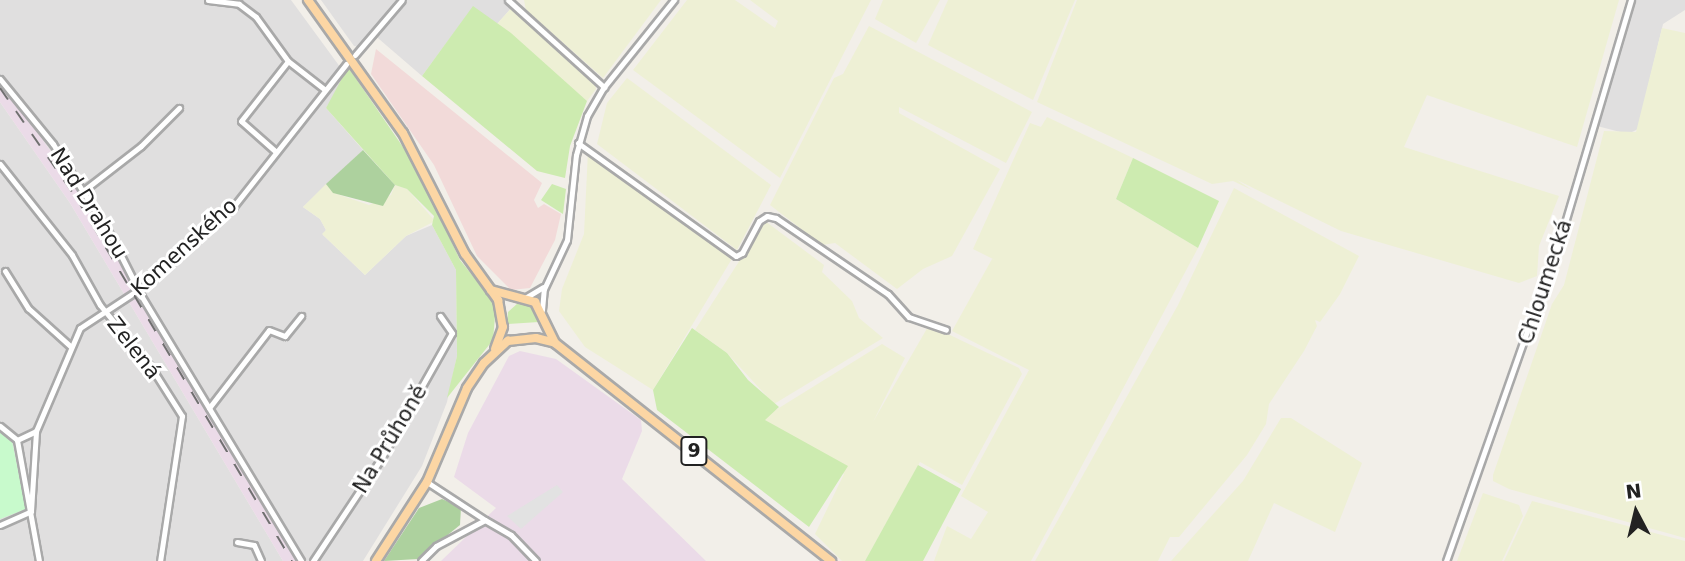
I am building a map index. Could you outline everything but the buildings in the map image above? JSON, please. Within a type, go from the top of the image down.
[{"type":"main road","points":[[308,0],[403,133],[457,241],[491,290],[503,319],[519,339],[495,349]]},
{"type":"main road","points":[[491,290],[522,298],[542,310]]},
{"type":"main road","points":[[376,561],[427,482],[467,388],[495,349],[503,319],[522,298]]},
{"type":"main road","name":"9","points":[[542,310],[555,344]]},
{"type":"main road","points":[[530,338],[544,321]]},
{"type":"main road","name":"9","points":[[519,339],[530,338],[555,344],[831,561]]},
{"type":"street","points":[[208,0],[239,4],[256,17],[288,61],[324,89]]},
{"type":"street","points":[[355,55],[402,0]]},
{"type":"street","points":[[508,0],[604,87]]},
{"type":"street","points":[[542,310],[545,285],[567,240],[578,142],[604,87],[674,0]]},
{"type":"street","name":"Chloumecká","points":[[1446,561],[1560,239],[1631,0]]},
{"type":"street","points":[[231,126],[241,124],[288,61]]},
{"type":"street","name":"Komenského","points":[[39,561],[31,511],[36,431],[79,328],[141,289],[234,205],[346,64]]},
{"type":"street","name":"Nad Drahou","points":[[0,79],[53,144],[83,191],[301,561]]},
{"type":"street","points":[[83,191],[141,146],[179,107]]},
{"type":"street","points":[[241,124],[275,151]]},
{"type":"street","points":[[578,142],[736,256],[742,253],[756,225],[767,216],[891,296],[909,317],[946,330]]},
{"type":"street","name":"Zelená","points":[[0,163],[72,255],[107,312],[151,367],[183,416],[160,561]]},
{"type":"street","points":[[5,271],[28,308],[70,346]]},
{"type":"street","points":[[522,298],[545,285]]},
{"type":"street","points":[[209,408],[269,330],[285,335],[300,316]]},
{"type":"street","name":"Na Průhoně","points":[[313,561],[382,457],[452,333],[440,316]]},
{"type":"street","points":[[0,426],[17,440],[31,511],[0,525]]},
{"type":"street","points":[[17,440],[36,431]]},
{"type":"street","points":[[427,482],[511,535],[536,561]]},
{"type":"street","points":[[421,561],[436,546],[485,520]]},
{"type":"street","points":[[237,542],[254,545],[261,561]]},
{"type":"shaded area","points":[[0,0],[291,0],[343,71],[346,77],[326,108],[363,150],[303,207],[320,219],[326,230],[323,235],[365,275],[406,236],[432,225],[456,270],[457,356],[447,402],[422,466],[363,561],[299,561],[82,196],[0,79]]},
{"type":"shaded area","points":[[321,0],[505,0],[513,6],[497,24],[473,7],[422,76],[372,33],[359,47],[354,46]]},
{"type":"shaded area","points":[[1634,0],[1685,0],[1685,10],[1663,24],[1638,129],[1628,134],[1597,126]]},
{"type":"shaded area","points":[[376,49],[542,183],[534,200],[538,208],[544,204],[561,214],[555,240],[530,288],[511,290],[477,256],[434,165],[371,74]]},
{"type":"shaded area","points":[[0,79],[82,196],[299,561],[283,561],[70,203],[0,102]]},
{"type":"shaded area","points":[[0,102],[70,203],[283,561],[0,561]]},
{"type":"shaded area","points":[[520,351],[556,359],[641,420],[642,431],[622,479],[706,561],[441,561],[496,508],[454,477],[468,433],[509,356]]},
{"type":"shaded area","points":[[557,485],[563,492],[521,529],[507,516]]},
{"type":"green space","points":[[524,0],[661,0],[603,78],[526,10]]},
{"type":"green space","points":[[687,0],[735,0],[775,28],[778,21],[750,0],[871,0],[780,178],[633,70]]},
{"type":"green space","points":[[883,0],[940,0],[916,43],[875,19]]},
{"type":"green space","points":[[948,0],[1075,0],[1033,100],[928,45]]},
{"type":"green space","points":[[1077,0],[1619,0],[1577,147],[1427,95],[1404,147],[1559,196],[1539,246],[1537,276],[1519,283],[1341,231],[1237,180],[1252,190],[1233,181],[1212,184],[1037,102]]},
{"type":"green space","points":[[473,6],[511,33],[587,101],[570,146],[565,178],[537,171],[422,76]]},
{"type":"green space","points":[[513,6],[595,81],[596,89],[587,101],[497,24]]},
{"type":"green space","points":[[869,26],[1032,112],[1006,163],[899,107],[899,113],[1000,169],[952,256],[923,269],[897,289],[835,243],[822,245],[770,205],[834,78],[843,74]]},
{"type":"green space","points":[[1662,28],[1685,33],[1685,538],[1509,489],[1493,481],[1552,304],[1564,285],[1604,131],[1636,132]]},
{"type":"green space","points":[[348,67],[416,166],[460,260],[496,305],[493,340],[447,398],[457,356],[456,270],[432,225],[434,216],[407,189],[395,185],[326,108]]},
{"type":"green space","points":[[627,78],[771,185],[737,250],[597,144],[607,103]]},
{"type":"green space","points":[[1047,117],[1133,158],[1116,199],[1198,248],[1031,561],[934,561],[947,526],[971,539],[988,512],[961,496],[1029,370],[952,331],[992,259],[995,260],[973,249],[1030,123],[1041,127]]},
{"type":"green space","points":[[363,150],[395,185],[383,206],[333,193],[326,184]]},
{"type":"green space","points":[[588,151],[733,257],[653,390],[585,347],[559,311],[562,289],[584,234]]},
{"type":"green space","points":[[1133,158],[1219,201],[1198,248],[1116,199]]},
{"type":"green space","points":[[326,184],[334,193],[369,205],[391,195],[395,185],[407,189],[435,221],[406,236],[365,275],[322,234],[326,230],[320,219],[303,207]]},
{"type":"green space","points":[[552,184],[566,189],[563,214],[541,200]]},
{"type":"green space","points":[[1234,188],[1359,256],[1340,294],[1320,322],[1315,320],[1317,326],[1269,404],[1266,424],[1247,455],[1179,537],[1170,537],[1158,561],[1035,561],[1178,305]]},
{"type":"green space","points":[[765,221],[824,265],[822,272],[852,301],[859,318],[883,338],[774,404],[727,353],[695,330]]},
{"type":"green space","points":[[518,303],[533,305],[539,322],[507,324],[508,312]]},
{"type":"green space","points":[[929,325],[1019,368],[1022,374],[962,485],[920,462],[865,561],[842,561],[815,534],[844,474],[765,420],[766,416],[882,344],[905,358],[873,422]]},
{"type":"green space","points":[[692,328],[727,353],[748,380],[779,407],[765,420],[848,466],[809,527],[657,410],[653,390]]},
{"type":"green space","points":[[1281,418],[1291,418],[1362,463],[1335,532],[1274,503],[1248,561],[1171,561],[1243,481]]},
{"type":"green space","points":[[0,430],[12,441],[26,509],[0,519]]},
{"type":"green space","points":[[918,465],[961,489],[923,561],[865,561]]},
{"type":"green space","points":[[1483,493],[1519,505],[1523,516],[1502,561],[1457,561]]},
{"type":"green space","points":[[442,499],[461,507],[460,525],[418,559],[384,561],[419,508]]},
{"type":"green space","points":[[1532,501],[1685,541],[1685,561],[1504,561]]},
{"type":"railway","points":[[0,88],[77,199],[292,561]]}]
